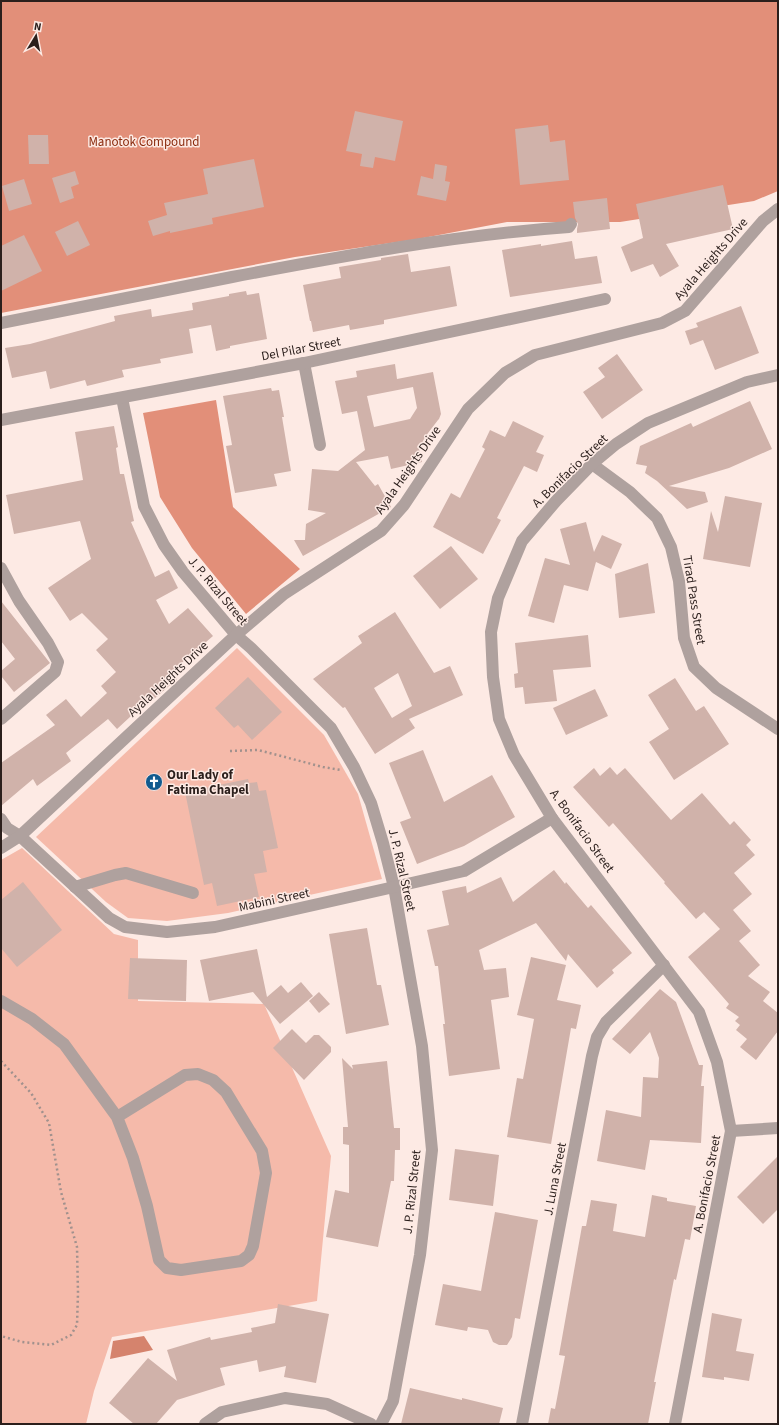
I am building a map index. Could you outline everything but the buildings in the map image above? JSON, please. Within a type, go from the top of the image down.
[{"type":"street","name":"Ayala Heights Drive","points":[[1,848],[20,836],[236,635],[284,594],[381,531],[404,505],[468,409],[505,373],[535,355],[662,323],[684,311],[763,221],[778,209]]},
{"type":"street","points":[[1,323],[352,254],[445,239],[520,230],[569,227],[571,224]]},
{"type":"street","name":"Del Pilar Street","points":[[1,420],[304,363],[605,299]]},
{"type":"street","points":[[304,363],[320,445]]},
{"type":"street","name":"A. Bonifacio Street","points":[[675,1424],[731,1131],[717,1062],[699,1012],[552,818],[514,755],[499,719],[493,677],[492,632],[498,598],[522,541],[556,501],[592,464],[616,444],[648,423],[747,382],[778,375]]},
{"type":"street","name":"J. P. Rizal Street","points":[[122,398],[144,506],[164,545],[179,566],[236,635],[251,648],[331,728],[354,767],[371,803],[383,843],[394,888],[422,1046],[432,1150],[420,1255],[393,1401],[381,1424]]},
{"type":"street","name":"Tirad Pass Street","points":[[592,464],[630,492],[656,518],[671,547],[679,581],[684,638],[694,667],[716,688],[778,729]]},
{"type":"street","points":[[1,568],[19,601],[48,643],[58,662],[55,672],[1,719]]},
{"type":"street","name":"Mabini Street","points":[[1,819],[7,828],[20,836],[109,918],[125,927],[167,932],[215,927],[394,888],[464,871],[552,818]]},
{"type":"street","points":[[76,887],[126,873],[193,893]]},
{"type":"street","name":"J. Luna Street","points":[[522,1424],[592,1056],[597,1037],[606,1022],[664,965]]},
{"type":"street","points":[[1,1001],[32,1019],[64,1044],[117,1117],[133,1158],[147,1206],[159,1260],[167,1268],[181,1270],[241,1260],[248,1254],[253,1246],[266,1173],[262,1151],[226,1092],[213,1080],[198,1074],[185,1075],[117,1117]]},
{"type":"street","points":[[731,1131],[778,1128]]},
{"type":"street","points":[[205,1424],[222,1412],[285,1398],[327,1404],[371,1424]]},
{"type":"path","points":[[230,751],[258,750],[323,767],[356,772]]},
{"type":"path","points":[[1,1061],[31,1093],[49,1123],[61,1192],[77,1247],[78,1293],[77,1325],[71,1335],[51,1345],[22,1342],[1,1336]]},
{"type":"shaded area","points":[[237,648],[324,735],[358,794],[382,879],[228,913],[167,921],[128,918],[106,902],[36,837]]},
{"type":"shaded area","points":[[22,848],[114,934],[138,940],[138,1001],[264,1004],[331,1156],[317,1301],[112,1337],[94,1391],[86,1424],[1,1424],[1,860]]},
{"type":"shaded area","points":[[144,1336],[153,1350],[110,1359],[113,1341]]},
{"type":"green space","name":"Manotok Compound","points":[[1,1],[778,1],[778,191],[754,201],[620,222],[507,222],[418,239],[295,257],[1,313]]},
{"type":"green space","points":[[216,400],[233,507],[300,569],[246,614],[192,548],[160,497],[143,413]]},
{"type":"place","name":"Our Lady of Fatima Chapel","points":[[154,782]]}]
